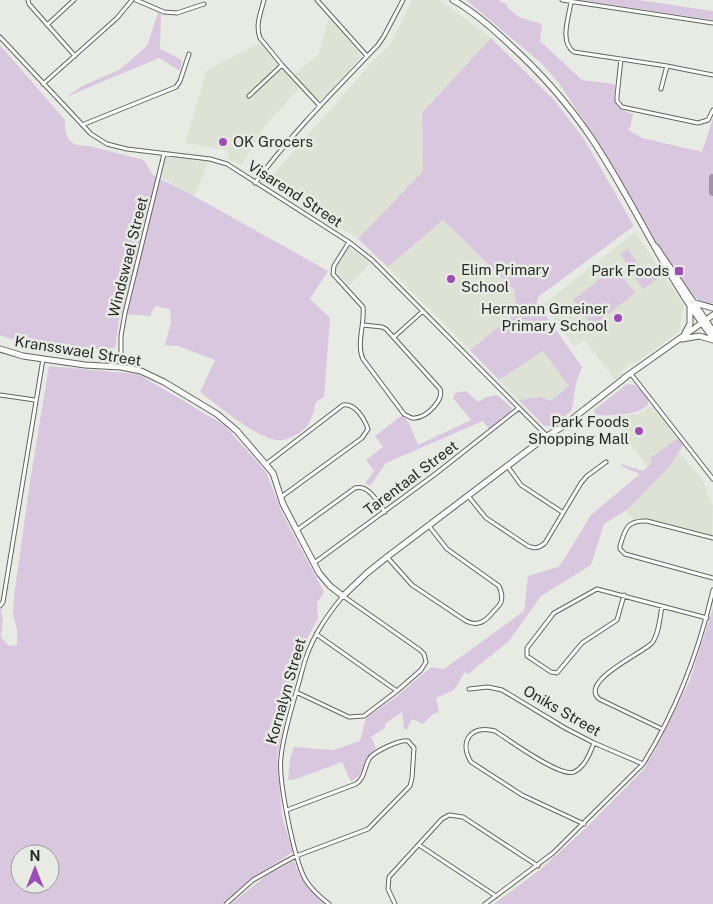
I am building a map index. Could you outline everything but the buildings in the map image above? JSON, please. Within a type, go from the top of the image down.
[{"type":"street","points":[[28,0],[29,4],[75,56]]},
{"type":"street","points":[[47,25],[74,0]]},
{"type":"street","points":[[43,84],[134,0],[164,12],[177,14],[204,4]]},
{"type":"street","points":[[264,0],[258,21],[258,33],[282,65],[320,106]]},
{"type":"street","points":[[317,0],[368,56]]},
{"type":"street","points":[[255,182],[320,106],[368,56],[384,36],[403,0]]},
{"type":"street","points":[[453,0],[460,2],[526,60],[553,88],[579,120],[657,253],[692,303],[713,339]]},
{"type":"street","points":[[562,0],[713,23]]},
{"type":"street","points":[[571,2],[565,39],[570,49],[574,52],[713,75]]},
{"type":"street","name":"Visarend Street","points":[[0,37],[82,125],[100,141],[114,147],[218,161],[227,164],[349,242],[372,260],[547,436]]},
{"type":"street","points":[[82,125],[176,86],[180,82],[189,54]]},
{"type":"street","points":[[621,59],[617,100],[622,107],[698,123],[708,120],[713,110]]},
{"type":"street","points":[[248,96],[282,65]]},
{"type":"street","points":[[661,89],[666,66]]},
{"type":"street","name":"Windswael Street","points":[[122,367],[121,336],[125,313],[164,154]]},
{"type":"street","points":[[349,242],[334,266],[333,274],[361,304],[364,312],[363,325],[361,354],[363,359],[409,418],[420,417],[437,404],[441,398],[441,392],[394,337],[382,327],[363,325]]},
{"type":"street","points":[[692,303],[713,308]]},
{"type":"street","points":[[692,303],[690,320],[682,337],[699,336],[713,339]]},
{"type":"street","points":[[394,337],[423,311]]},
{"type":"street","name":"Kornalyn Street","points":[[329,904],[306,881],[296,856],[283,792],[280,758],[306,655],[329,613],[343,596],[387,557],[552,432],[562,427],[628,375],[713,315]]},
{"type":"street","points":[[703,322],[713,331]]},
{"type":"street","name":"Kransswael Street","points":[[0,349],[12,354],[43,359],[90,366],[122,367],[141,371],[164,382],[217,414],[237,431],[273,473],[281,497],[319,573],[330,586],[343,596]]},
{"type":"street","points":[[1,605],[43,359]]},
{"type":"street","points":[[628,375],[713,479]]},
{"type":"street","points":[[0,395],[35,400]]},
{"type":"street","points":[[266,464],[343,405],[352,406],[366,424],[368,429],[362,438],[281,497]]},
{"type":"street","name":"Tarentaal Street","points":[[314,563],[385,512],[520,408]]},
{"type":"street","points":[[469,496],[486,518],[533,548],[540,547],[545,543],[562,512],[587,476],[606,462]]},
{"type":"street","points":[[508,467],[521,485],[562,512]]},
{"type":"street","points":[[297,530],[355,488],[360,487],[368,490],[385,512]]},
{"type":"street","points":[[713,538],[647,521],[640,521],[632,522],[627,526],[620,546],[620,549],[626,554],[713,578]]},
{"type":"street","points":[[387,557],[412,585],[466,621],[471,624],[486,620],[501,603],[499,586],[447,549],[429,526]]},
{"type":"street","points":[[624,595],[617,620],[582,643],[557,673],[551,672],[526,656],[527,648],[551,616],[597,589],[624,595],[707,618]]},
{"type":"street","points":[[485,904],[538,866],[584,824],[643,764],[685,680],[707,618],[713,590]]},
{"type":"street","points":[[296,692],[353,718],[366,715],[397,691],[426,662],[424,654],[420,650],[343,596]]},
{"type":"street","points":[[662,606],[654,641],[611,670],[595,691],[596,697],[599,699],[662,729]]},
{"type":"street","points":[[316,634],[397,691]]},
{"type":"street","name":"Oniks Street","points":[[468,688],[496,688],[509,692],[565,728],[643,764]]},
{"type":"street","points":[[584,824],[529,799],[471,762],[468,758],[467,746],[472,732],[489,729],[543,762],[568,773],[577,770],[585,762],[594,743]]},
{"type":"street","points":[[226,904],[253,880],[296,856],[362,832],[376,823],[410,786],[414,748],[408,741],[399,741],[371,757],[363,777],[356,784],[287,810]]},
{"type":"street","points":[[395,904],[387,884],[389,877],[449,815],[458,815],[538,866]]},
{"type":"street","points":[[419,846],[496,896]]},
{"type":"shaded area","points":[[412,0],[440,0],[491,38],[422,113],[423,171],[358,239],[274,185],[272,176],[373,61],[390,45]]},
{"type":"shaded area","points":[[466,0],[500,0],[500,2],[507,4],[508,8],[519,17],[542,24],[540,41],[582,80],[615,84],[616,104],[622,110],[633,114],[630,128],[627,129],[642,138],[702,152],[713,118],[713,303],[706,304],[700,302],[671,265],[604,151],[558,82],[541,63]]},
{"type":"shaded area","points":[[580,0],[638,0],[713,11],[713,20]]},
{"type":"shaded area","points":[[158,13],[161,14],[160,49],[182,60],[180,71],[159,58],[66,97],[82,86],[119,70],[147,46]]},
{"type":"shaded area","points":[[329,17],[358,51],[359,59],[325,98],[315,101],[301,86],[263,128],[242,165],[230,160],[226,150],[185,143],[207,70],[261,42],[290,78],[319,54]]},
{"type":"shaded area","points":[[491,38],[554,100],[584,139],[634,226],[538,297],[537,303],[582,367],[576,383],[572,410],[553,426],[544,426],[519,400],[541,397],[551,401],[569,386],[543,351],[499,380],[470,350],[517,312],[514,290],[443,220],[388,267],[358,239],[423,171],[422,113]]},
{"type":"shaded area","points":[[0,45],[65,120],[67,136],[73,143],[144,160],[153,175],[328,271],[310,299],[330,318],[324,397],[316,402],[310,422],[304,430],[283,440],[274,440],[252,430],[200,392],[215,360],[178,346],[165,345],[171,322],[170,309],[155,306],[150,316],[120,314],[115,348],[57,348],[28,344],[0,335]]},
{"type":"shaded area","points":[[164,154],[210,159],[194,196],[159,176]]},
{"type":"shaded area","name":"Elim Primary School","points":[[443,220],[514,291],[517,312],[470,350],[388,267]]},
{"type":"shaded area","name":"Hermann Gmeiner Primary School","points":[[635,232],[684,305],[679,332],[637,362],[631,363],[621,371],[621,375],[615,380],[585,340],[574,347],[544,304]]},
{"type":"shaded area","points":[[349,247],[370,263],[349,286],[336,271],[337,266]]},
{"type":"shaded area","points":[[628,249],[643,271],[651,266],[659,278],[643,289],[620,254]]},
{"type":"shaded area","points":[[615,267],[635,293],[593,326],[573,300]]},
{"type":"shaded area","points":[[543,351],[570,386],[551,401],[519,400],[499,380]]},
{"type":"shaded area","points":[[49,366],[138,374],[224,425],[266,472],[283,515],[324,592],[317,603],[318,618],[306,641],[297,670],[277,757],[282,817],[293,852],[252,878],[222,904],[0,904],[0,608],[3,619],[1,637],[9,646],[17,645],[17,630],[13,613]]},
{"type":"shaded area","points":[[627,384],[635,385],[649,399],[648,405],[643,409],[630,413],[595,415],[594,410]]},
{"type":"shaded area","points":[[466,391],[477,401],[497,395],[512,408],[511,411],[489,429],[483,421],[386,463],[370,486],[365,483],[374,471],[366,460],[383,447],[375,436],[402,415],[409,423],[418,445],[471,420],[453,398],[455,393]]},
{"type":"shaded area","points":[[655,404],[680,435],[647,466],[611,417],[638,414]]},
{"type":"shaded area","points":[[678,438],[684,444],[670,466],[628,509],[604,524],[591,565],[541,596],[509,641],[468,674],[465,672],[454,690],[436,698],[439,712],[433,714],[423,724],[412,719],[407,729],[404,729],[402,712],[385,724],[385,728],[371,737],[376,748],[367,757],[360,775],[351,782],[342,762],[296,779],[288,780],[290,759],[294,747],[333,750],[360,741],[366,718],[396,697],[431,667],[444,669],[524,611],[528,576],[558,567],[591,515],[640,474],[621,466],[621,464],[643,471],[652,462],[649,459]]},
{"type":"shaded area","points":[[679,452],[702,479],[713,506],[712,537],[647,519],[634,520],[625,510],[670,466]]},
{"type":"shaded area","points":[[713,608],[713,904],[494,904],[541,869],[587,827],[644,769],[690,680]]},
{"type":"shaded area","points":[[294,861],[306,885],[325,904],[231,904],[267,875]]},
{"type":"waterway","points":[[713,178],[713,192]]},
{"type":"place","name":"OK Grocers","points":[[223,142]]},
{"type":"place","name":"Park Foods","points":[[679,271]]},
{"type":"place","name":"Elim Primary School","points":[[451,279]]},
{"type":"place","name":"Hermann Gmeiner Primary School","points":[[618,318]]},
{"type":"place","name":"Park Foods Shopping Mall","points":[[639,431]]}]
